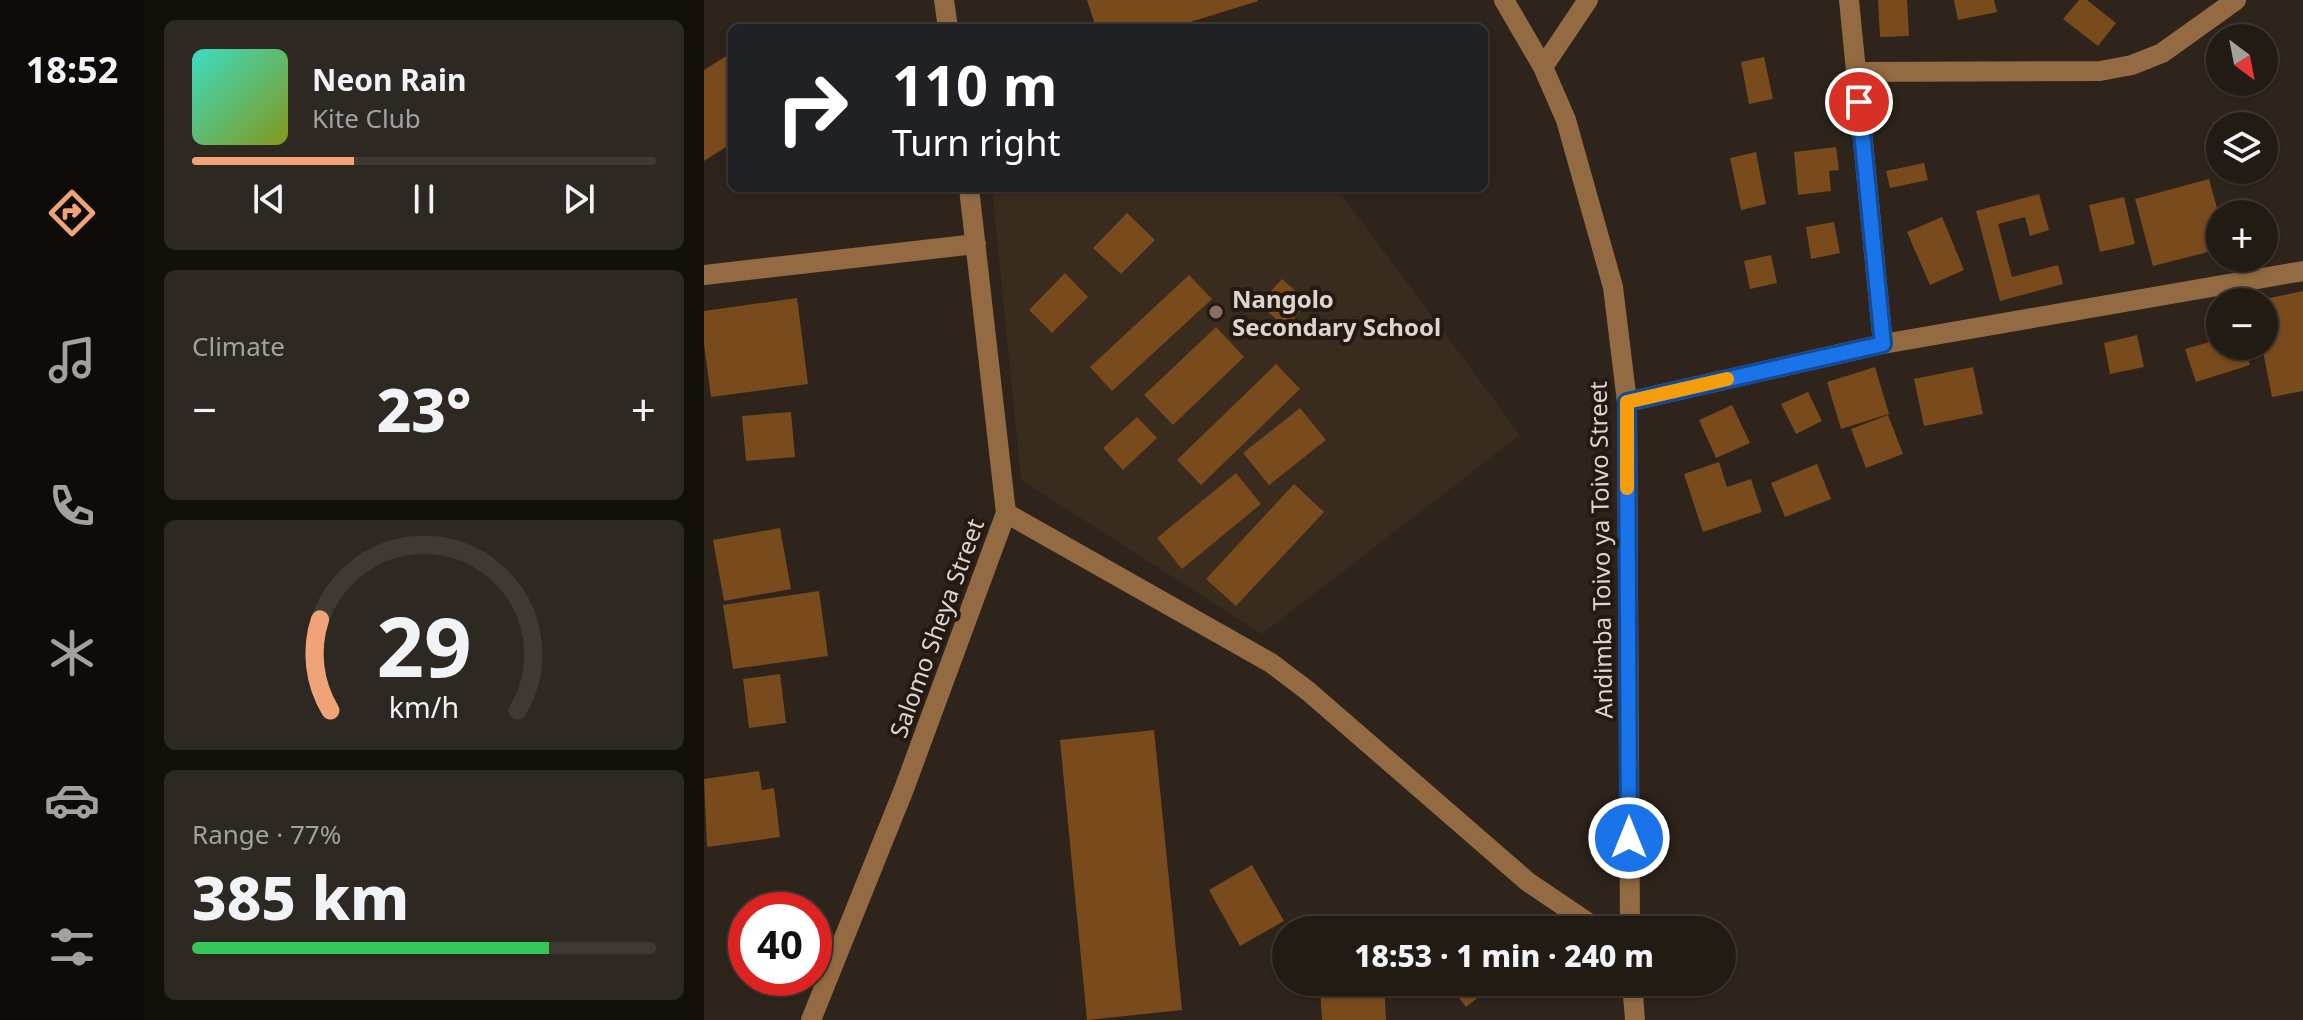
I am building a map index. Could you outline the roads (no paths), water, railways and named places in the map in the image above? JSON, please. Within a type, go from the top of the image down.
[{"type":"street","points":[[944,0],[947,24]]},
{"type":"street","name":"Andimba Toivo ya Toivo Street","points":[[1504,0],[1543,67],[1566,120],[1613,287],[1627,402],[1630,916]]},
{"type":"street","points":[[1543,67],[1588,0]]},
{"type":"street","points":[[1849,0],[1883,344]]},
{"type":"street","points":[[1856,72],[2100,71],[2132,65],[2162,53],[2236,0]]},
{"type":"street","name":"Salomo Sheya Street","points":[[811,1020],[904,789],[1006,513],[970,192]]},
{"type":"street","points":[[704,275],[976,244]]},
{"type":"street","points":[[1627,402],[1883,344],[2303,271]]},
{"type":"street","points":[[1006,513],[1271,663],[1308,691],[1528,882],[1578,916]]},
{"type":"street","points":[[1633,996],[1635,1020]]},
{"type":"place","name":"Nangolo Secondary School","points":[[1216,312]]}]
